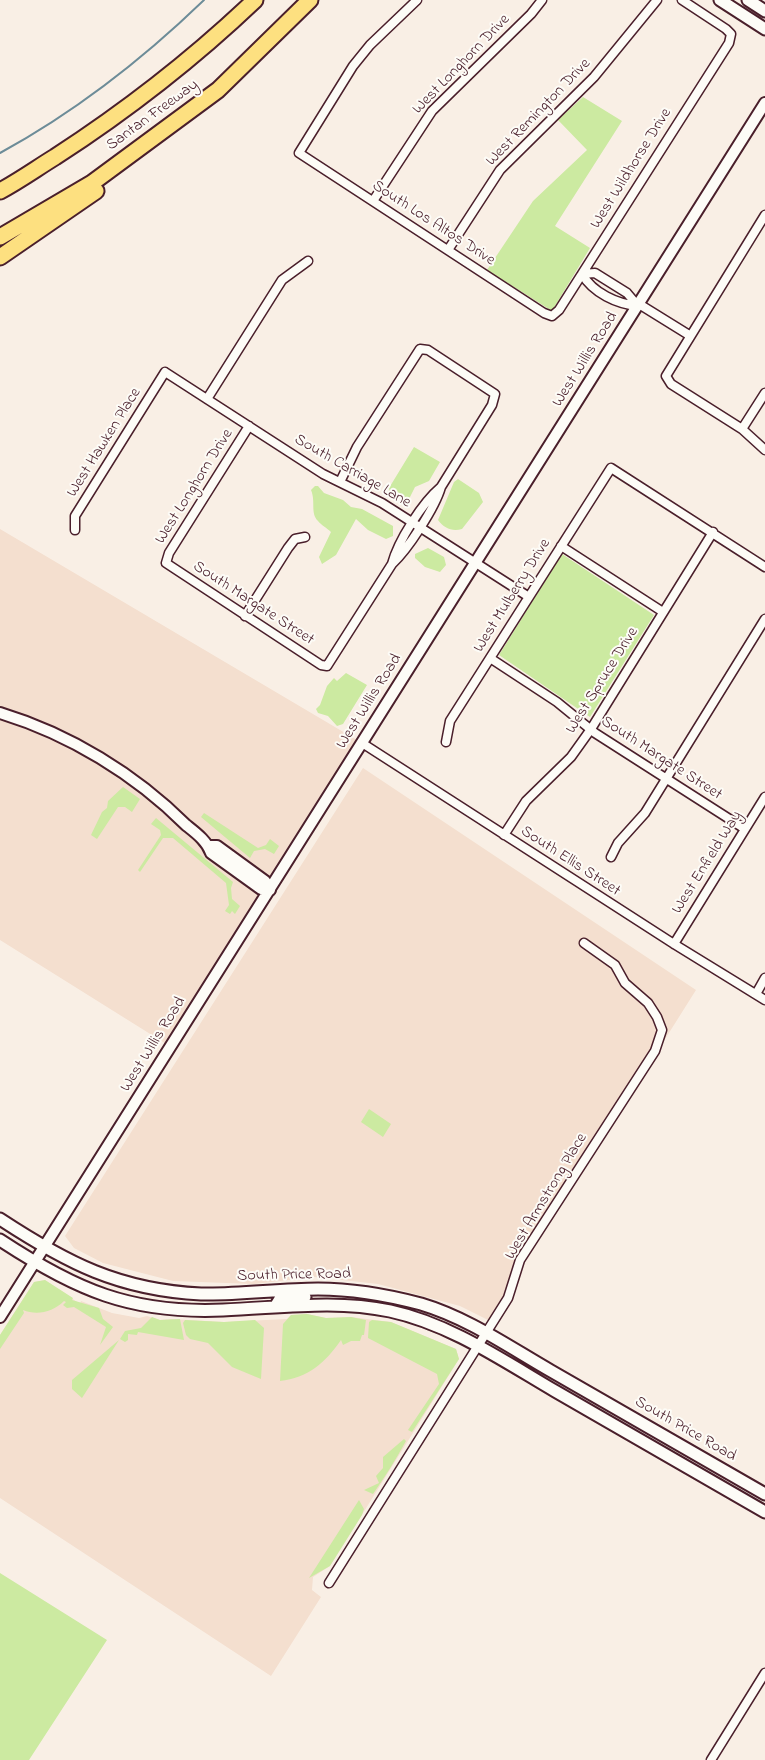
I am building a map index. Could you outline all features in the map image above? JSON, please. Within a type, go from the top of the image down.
[{"type":"highway","name":"Santan Freeway","points":[[0,191],[82,140],[156,86],[217,36],[254,0]]},
{"type":"highway","name":"Santan Freeway","points":[[0,237],[92,183],[218,90],[310,0]]},
{"type":"highway","points":[[0,257],[109,182],[218,90]]},
{"type":"highway","points":[[0,182],[82,140]]},
{"type":"main road","points":[[720,0],[765,29]]},
{"type":"main road","points":[[748,0],[765,11]]},
{"type":"main road","name":"South Price Road","points":[[0,1219],[44,1248],[102,1276],[151,1288],[203,1294],[343,1290],[367,1292],[422,1305],[448,1314],[765,1494]]},
{"type":"main road","name":"South Price Road","points":[[0,1240],[34,1263],[70,1283],[117,1300],[167,1309],[197,1310],[332,1304],[390,1312],[441,1328],[478,1347],[765,1512]]},
{"type":"main road","points":[[275,1307],[280,1299],[318,1296],[343,1290]]},
{"type":"main road","points":[[197,1310],[218,1305],[264,1300],[268,1298],[270,1291]]},
{"type":"street","name":"South Los Altos Drive","points":[[417,0],[370,46],[353,66],[299,153],[544,313],[552,316]]},
{"type":"street","name":"West Longhorn Drive","points":[[373,202],[432,111],[542,0]]},
{"type":"street","name":"West Remington Drive","points":[[448,250],[500,170],[594,77],[657,0]]},
{"type":"street","name":"West Wildhorse Drive","points":[[552,316],[559,310],[729,43],[731,34],[726,28],[682,0]]},
{"type":"street","name":"West Willis Road","points":[[0,1317],[765,104]]},
{"type":"street","points":[[765,215],[689,335],[666,376],[671,384],[742,429],[765,450]]},
{"type":"street","points":[[206,399],[282,280],[308,261]]},
{"type":"street","points":[[639,305],[620,304],[588,284],[582,274],[595,273],[627,293],[639,305],[689,335]]},
{"type":"street","points":[[340,482],[357,447],[420,349],[428,350],[495,394],[492,404],[440,487],[431,495],[416,525]]},
{"type":"street","name":"South Carriage Lane","points":[[165,372],[323,474],[382,503],[529,597]]},
{"type":"street","name":"West Hawken Place","points":[[75,530],[75,516],[165,372]]},
{"type":"street","points":[[742,429],[765,393]]},
{"type":"street","name":"West Longhorn Drive","points":[[166,563],[169,553],[249,426]]},
{"type":"street","name":"West Mulberry Drive","points":[[446,742],[450,721],[611,468],[713,532]]},
{"type":"street","name":"South Margate Street","points":[[166,563],[321,665],[327,666],[392,564],[395,550],[416,525]]},
{"type":"street","points":[[713,532],[765,567]]},
{"type":"street","name":"West Spruce Drive","points":[[504,835],[526,801],[571,757],[713,532]]},
{"type":"street","points":[[245,616],[288,548],[295,539],[305,537]]},
{"type":"street","points":[[561,546],[663,612]]},
{"type":"street","points":[[611,857],[618,844],[644,813],[666,779],[765,619]]},
{"type":"street","name":"South Margate Street","points":[[490,658],[557,702],[590,729],[745,829]]},
{"type":"street","points":[[0,713],[58,735],[116,768],[160,801],[208,846],[217,846],[264,880],[270,890]]},
{"type":"street","name":"South Ellis Street","points":[[362,743],[674,944],[765,1000]]},
{"type":"street","name":"West Enfield Way","points":[[674,944],[765,797]]},
{"type":"street","name":"West Armstrong Place","points":[[330,1583],[486,1334],[513,1288],[520,1260],[655,1051],[662,1030],[657,1017],[648,1003],[625,983],[616,965],[584,943]]},
{"type":"street","points":[[756,994],[765,978]]},
{"type":"street","points":[[711,1760],[765,1673]]},
{"type":"shaded area","points":[[0,529],[362,743],[171,1047],[0,940]]},
{"type":"shaded area","points":[[363,768],[696,990],[488,1320],[460,1306],[378,1284],[315,1277],[254,1284],[173,1281],[103,1263],[74,1248],[65,1236]]},
{"type":"shaded area","points":[[45,1280],[80,1304],[81,1301],[112,1313],[139,1318],[147,1316],[160,1320],[224,1322],[287,1319],[291,1315],[307,1314],[326,1318],[351,1317],[391,1322],[456,1349],[459,1359],[330,1566],[313,1577],[312,1590],[321,1597],[271,1676],[0,1498],[0,1335],[34,1282]]},
{"type":"green space","points":[[583,97],[622,121],[555,226],[590,248],[552,311],[487,270],[533,201],[587,150],[558,120]]},
{"type":"green space","points":[[414,447],[440,462],[429,481],[415,487],[409,499],[403,500],[390,493],[389,488]]},
{"type":"green space","points":[[458,479],[479,493],[483,502],[462,529],[452,530],[438,520],[454,482]]},
{"type":"green space","points":[[318,486],[324,493],[343,500],[351,507],[362,509],[393,526],[393,536],[386,539],[368,530],[356,519],[336,555],[322,564],[319,557],[331,532],[319,522],[314,514],[311,490]]},
{"type":"green space","points":[[428,548],[444,557],[446,565],[440,572],[425,567],[415,558],[415,554]]},
{"type":"green space","points":[[562,554],[654,615],[590,717],[499,655]]},
{"type":"green space","points":[[346,673],[367,685],[343,724],[337,726],[328,716],[318,713],[316,709],[320,705],[327,686],[334,678],[337,681]]},
{"type":"green space","points":[[123,787],[140,799],[132,812],[125,807],[118,807],[97,839],[91,835],[102,812],[107,808],[108,801]]},
{"type":"green space","points":[[204,813],[258,848],[266,845],[270,839],[279,846],[274,854],[265,849],[254,851],[250,858],[201,817]]},
{"type":"green space","points":[[156,818],[233,882],[231,888],[232,899],[240,906],[235,914],[232,911],[230,914],[225,911],[229,905],[226,883],[173,838],[163,838],[140,872],[138,870],[161,835],[160,830],[151,824]]},
{"type":"green space","points":[[369,1109],[391,1124],[383,1137],[361,1122]]},
{"type":"green space","points":[[45,1280],[73,1298],[72,1300],[99,1308],[103,1319],[113,1327],[100,1345],[106,1327],[74,1307],[67,1308],[63,1305],[66,1302],[64,1301],[55,1308],[45,1312],[34,1313],[23,1310],[24,1313],[0,1349],[0,1335],[34,1282]]},
{"type":"green space","points":[[307,1314],[326,1318],[351,1317],[366,1320],[364,1335],[362,1335],[360,1341],[351,1341],[343,1345],[341,1340],[329,1356],[315,1368],[299,1377],[280,1381],[283,1324],[291,1315]]},
{"type":"green space","points":[[152,1317],[160,1320],[180,1319],[184,1340],[138,1332],[137,1335],[128,1334],[128,1340],[125,1342],[120,1339],[125,1331],[141,1328]]},
{"type":"green space","points":[[185,1320],[224,1322],[255,1320],[264,1328],[261,1379],[232,1367],[208,1343],[190,1339],[186,1335],[183,1323]]},
{"type":"green space","points":[[372,1320],[391,1322],[456,1349],[459,1359],[412,1432],[408,1430],[439,1384],[437,1374],[368,1338],[369,1322]]},
{"type":"green space","points":[[119,1340],[82,1398],[72,1389],[72,1380]]},
{"type":"green space","points":[[404,1439],[406,1441],[373,1494],[364,1490],[379,1483],[376,1476],[383,1468],[383,1457]]},
{"type":"green space","points":[[359,1500],[364,1509],[362,1515],[330,1566],[309,1578]]},
{"type":"green space","points":[[0,1573],[107,1640],[29,1760],[0,1760]]},
{"type":"waterway","points":[[0,153],[55,120],[107,83],[157,43],[204,0]]}]
